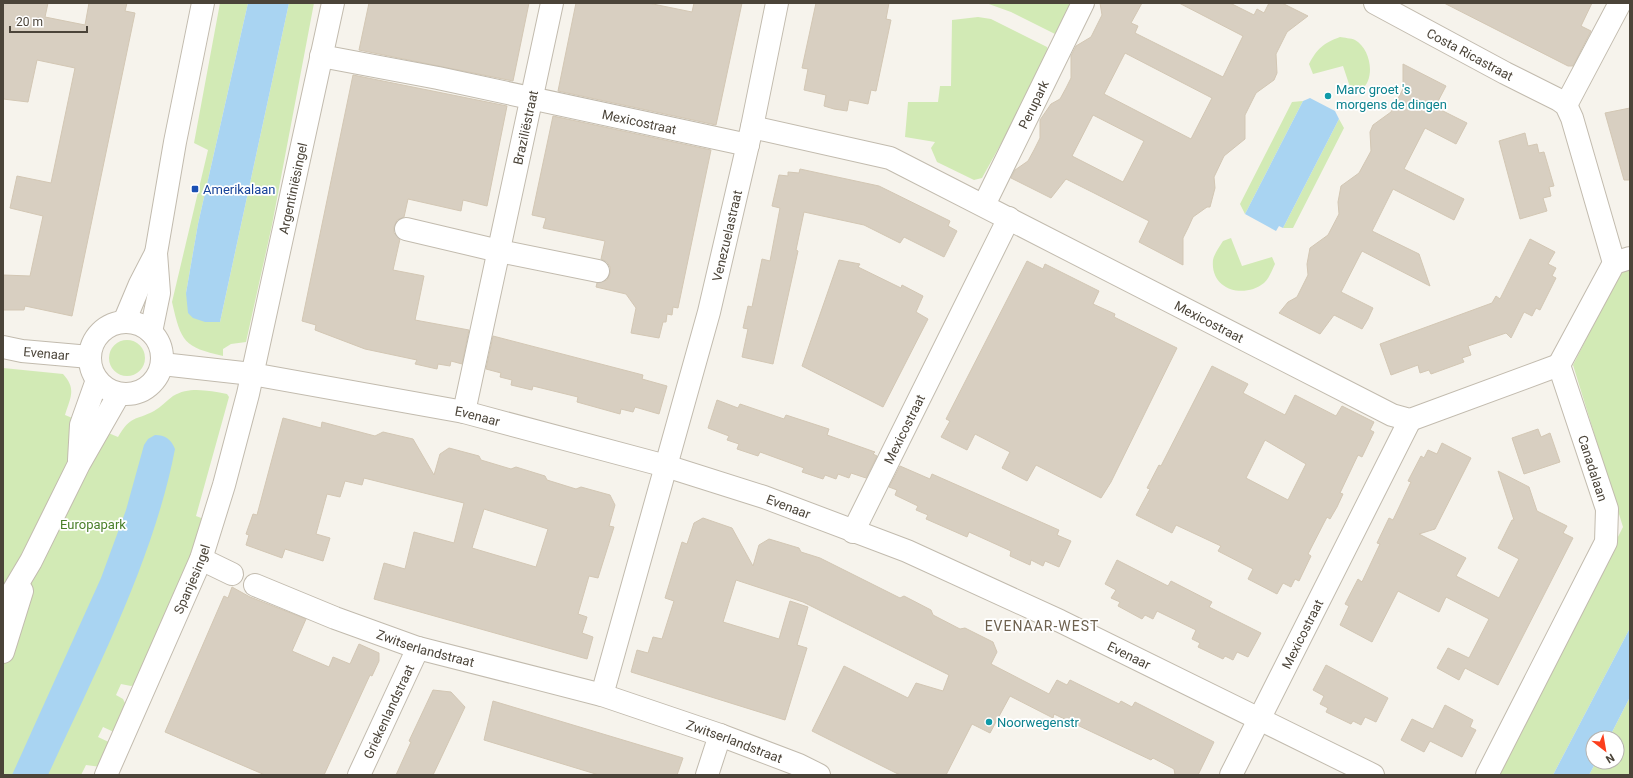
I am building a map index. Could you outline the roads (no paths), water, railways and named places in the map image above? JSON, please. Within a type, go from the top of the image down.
[{"type":"street","points":[[151,332],[159,293],[156,253],[175,142],[203,3]]},
{"type":"street","name":"Argentiniësingel","points":[[252,374],[333,3]]},
{"type":"street","name":"Braziliëstraat","points":[[464,412],[552,3]]},
{"type":"street","name":"Venezuelastraat","points":[[666,466],[709,312],[750,136],[777,3]]},
{"type":"street","name":"Perupark","points":[[984,205],[1084,3]]},
{"type":"street","name":"Costa Ricastraat","points":[[1375,3],[1566,105]]},
{"type":"street","points":[[1410,420],[1559,365],[1622,260],[1572,118],[1566,105],[1620,3]]},
{"type":"street","name":"Mexicostraat","points":[[321,56],[438,78],[532,98],[750,136],[890,158],[1392,415],[1410,420],[1231,775]]},
{"type":"street","name":"Mexicostraat","points":[[853,532],[1009,218]]},
{"type":"street","points":[[406,229],[499,251],[598,271]]},
{"type":"street","points":[[124,322],[140,284],[156,253]]},
{"type":"street","points":[[124,322],[143,326],[151,332],[161,347],[162,364],[152,385],[142,391],[130,395],[119,394],[103,387],[93,373],[90,357],[92,346],[97,337],[104,329],[114,324],[124,322]]},
{"type":"street","name":"Evenaar","points":[[3,347],[22,351],[90,357]]},
{"type":"street","name":"Evenaar","points":[[162,364],[252,374],[464,412],[666,466],[764,497],[906,551],[1060,621],[1373,775]]},
{"type":"street","name":"Canadalaan","points":[[1487,775],[1606,542],[1607,509],[1559,365]]},
{"type":"street","name":"Spanjesingel","points":[[106,775],[201,559],[232,454],[252,374]]},
{"type":"street","points":[[79,464],[81,425],[97,380]]},
{"type":"street","points":[[3,608],[31,561],[79,464],[119,394]]},
{"type":"street","points":[[602,695],[666,466]]},
{"type":"street","points":[[201,559],[232,574]]},
{"type":"street","points":[[3,652],[31,561]]},
{"type":"street","name":"Zwitserlandstraat","points":[[255,585],[335,618],[418,648],[602,695],[720,735],[799,765],[819,775]]},
{"type":"street","name":"Griekenlandstraat","points":[[359,775],[418,648]]},
{"type":"street","points":[[707,775],[720,735]]},
{"type":"water","points":[[248,3],[289,3],[220,322],[205,322],[193,318],[188,313],[186,293],[198,224]]},
{"type":"water","points":[[1310,98],[1335,111],[1339,119],[1283,228],[1279,226],[1276,231],[1245,214],[1303,101]]},
{"type":"water","points":[[155,435],[167,438],[175,449],[153,532],[121,615],[48,775],[12,775],[101,578],[126,510],[144,445],[148,439]]},
{"type":"water","points":[[1630,628],[1630,697],[1613,730],[1585,730],[1585,770],[1592,770],[1589,775],[1553,775]]},
{"type":"place","name":"Marc groet 's morgens de dingen","points":[[1328,96]]},
{"type":"place","name":"Amerikalaan","points":[[195,189]]},
{"type":"place","name":"Noorwegenstr","points":[[989,722]]},
{"type":"district","name":"EVENAAR-WEST","points":[[1042,626]]},
{"type":"park label","name":"Europapark","points":[[93,524]]}]
